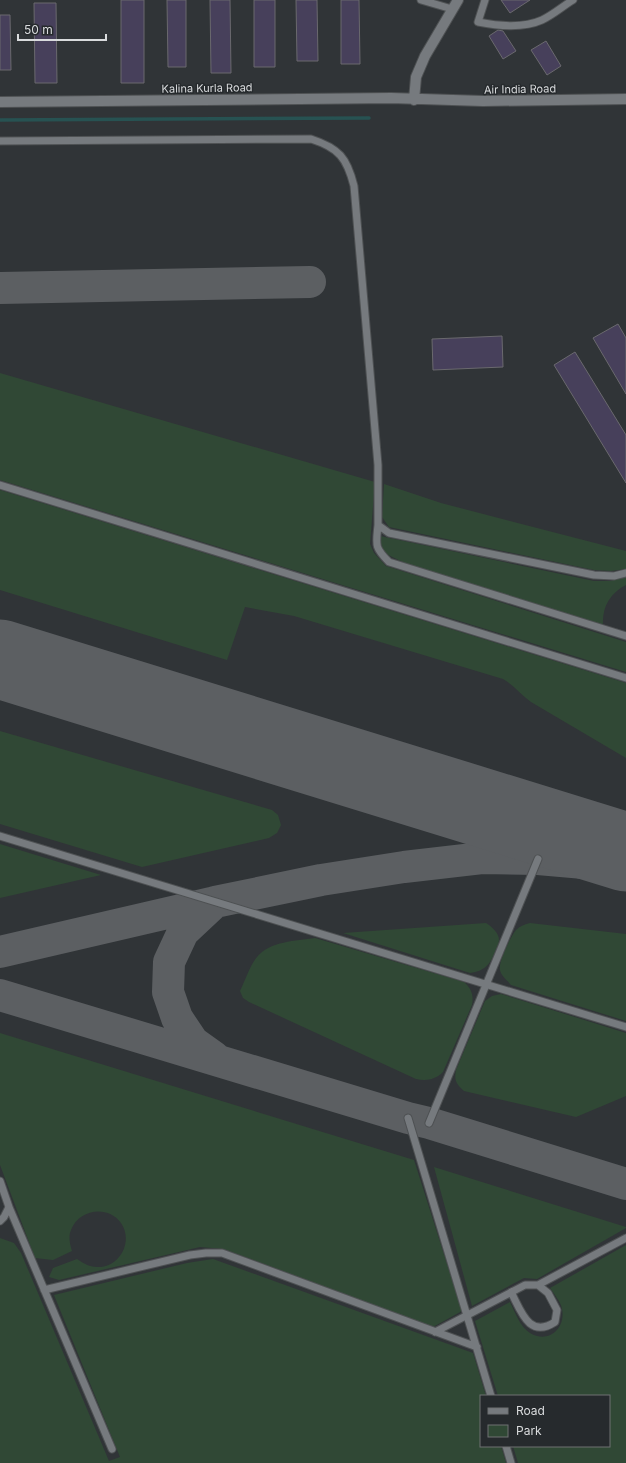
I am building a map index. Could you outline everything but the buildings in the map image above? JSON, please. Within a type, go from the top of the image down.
[{"type":"street","points":[[414,100],[416,77],[425,56],[458,0]]},
{"type":"street","name":"Kalina Kurla Road","points":[[0,102],[383,98],[414,100]]},
{"type":"street","name":"Air India Road","points":[[414,100],[483,101],[626,99]]},
{"type":"lane","points":[[421,0],[452,9]]},
{"type":"lane","points":[[485,0],[478,22],[518,26],[542,20],[573,0]]},
{"type":"lane","points":[[0,141],[311,139],[328,144],[341,155],[350,170],[354,186],[378,465],[378,525],[376,544],[381,554],[389,562],[626,636]]},
{"type":"lane","points":[[0,485],[626,678]]},
{"type":"lane","points":[[378,525],[389,533],[594,576],[614,576],[626,573]]},
{"type":"lane","points":[[0,836],[626,1027]]},
{"type":"lane","points":[[429,1122],[538,859]]},
{"type":"lane","points":[[408,1118],[491,1395]]},
{"type":"lane","points":[[0,1181],[9,1207],[112,1450]]},
{"type":"lane","points":[[0,1221],[4,1217],[9,1207]]},
{"type":"lane","points":[[435,1332],[526,1285],[538,1285],[626,1238]]},
{"type":"lane","points":[[44,1290],[190,1255],[222,1253],[477,1347]]},
{"type":"lane","points":[[511,1292],[527,1321],[538,1328],[547,1327],[555,1322],[557,1310],[548,1293],[538,1285]]},
{"type":"lane","points":[[506,1447],[511,1463]]},
{"type":"green space","points":[[0,373],[375,482],[370,544],[374,553],[386,566],[626,642],[626,672],[0,480]]},
{"type":"green space","points":[[384,484],[441,503],[626,551],[626,569],[611,571],[594,570],[389,527],[382,517]]},
{"type":"green space","points":[[0,490],[626,683],[626,758],[531,702],[511,684],[503,679],[294,616],[245,607],[227,660],[0,590]]},
{"type":"green space","points":[[380,536],[594,581],[610,581],[626,577],[626,585],[611,596],[608,601],[604,612],[603,625],[407,564],[386,554],[379,542]]},
{"type":"green space","points":[[0,731],[272,810],[278,815],[281,825],[277,833],[269,838],[142,867],[0,824]]},
{"type":"green space","points":[[0,844],[101,875],[0,898]]},
{"type":"green space","points":[[486,923],[493,928],[499,937],[498,944],[487,966],[476,972],[470,973],[343,933]]},
{"type":"green space","points":[[530,923],[626,934],[626,1021],[511,985],[500,970],[501,961],[508,943],[516,930],[523,925]]},
{"type":"green space","points":[[315,938],[464,982],[466,984],[472,995],[472,1005],[443,1072],[437,1077],[430,1079],[416,1079],[243,998],[240,991],[252,964],[262,952],[276,945]]},
{"type":"green space","points":[[501,994],[626,1033],[626,1096],[576,1117],[464,1091],[456,1082],[456,1070],[485,1001],[492,996]]},
{"type":"green space","points":[[0,1033],[414,1160],[462,1311],[433,1327],[224,1249],[200,1247],[59,1280],[49,1277],[53,1268],[77,1259],[94,1267],[105,1266],[112,1263],[118,1259],[125,1246],[125,1230],[115,1217],[109,1214],[94,1212],[87,1214],[75,1223],[71,1230],[69,1238],[72,1251],[53,1260],[35,1258],[0,1165]]},
{"type":"green space","points":[[434,1167],[626,1228],[537,1279],[524,1278],[472,1306]]},
{"type":"green space","points":[[0,1238],[14,1243],[21,1253],[109,1461],[120,1457],[54,1295],[187,1263],[213,1259],[473,1353],[486,1395],[480,1395],[480,1447],[501,1447],[506,1463],[0,1463]]},
{"type":"green space","points":[[626,1245],[626,1463],[518,1463],[513,1447],[610,1447],[610,1395],[498,1395],[475,1321],[510,1302],[518,1319],[526,1330],[537,1336],[549,1336],[558,1328],[563,1316],[560,1304],[550,1288]]},
{"type":"waterway","points":[[0,120],[369,118]]},
{"type":"taxiway","points":[[0,288],[310,282]]},
{"type":"taxiway","points":[[0,952],[215,902],[321,880],[404,867],[482,858],[538,859],[626,868]]},
{"type":"taxiway","points":[[214,1057],[193,1042],[177,1018],[168,992],[169,962],[183,932],[215,902]]},
{"type":"taxiway","points":[[0,995],[408,1118],[429,1123],[626,1184]]},
{"type":"runway","points":[[0,659],[626,852]]}]
